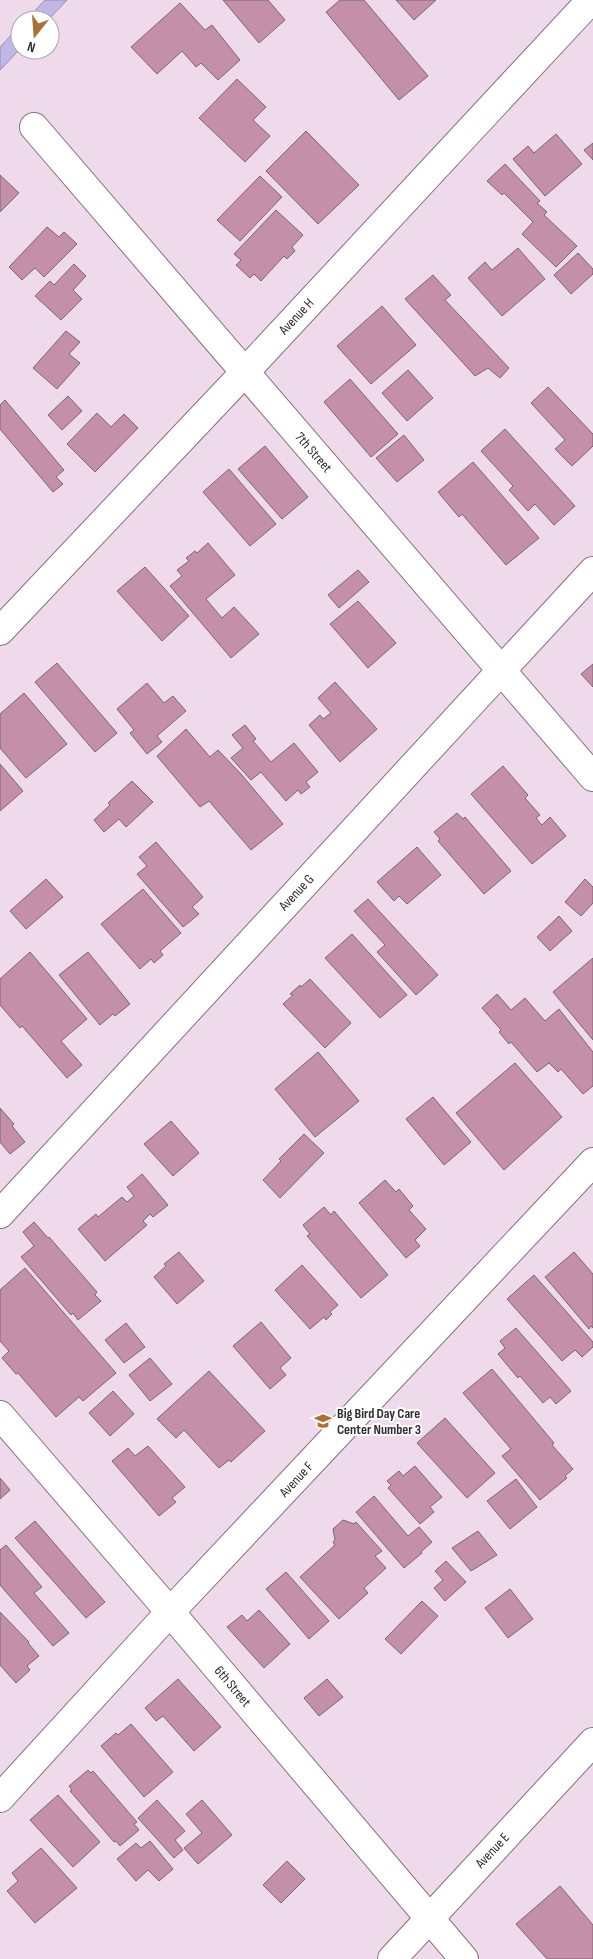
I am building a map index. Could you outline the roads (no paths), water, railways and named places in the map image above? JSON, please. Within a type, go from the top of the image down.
[{"type":"street","name":"Avenue H","points":[[0,631],[245,372],[591,0]]},
{"type":"street","name":"7th Street","points":[[34,127],[593,777]]},
{"type":"street","name":"Avenue G","points":[[0,1214],[593,572]]},
{"type":"street","name":"Avenue F","points":[[0,1798],[170,1612],[593,1162]]},
{"type":"street","name":"6th Street","points":[[0,1415],[464,1959]]},
{"type":"street","name":"Avenue E","points":[[392,1959],[593,1742]]},
{"type":"place","name":"Big Bird Day Care Center Number 3","points":[[323,1421]]}]
